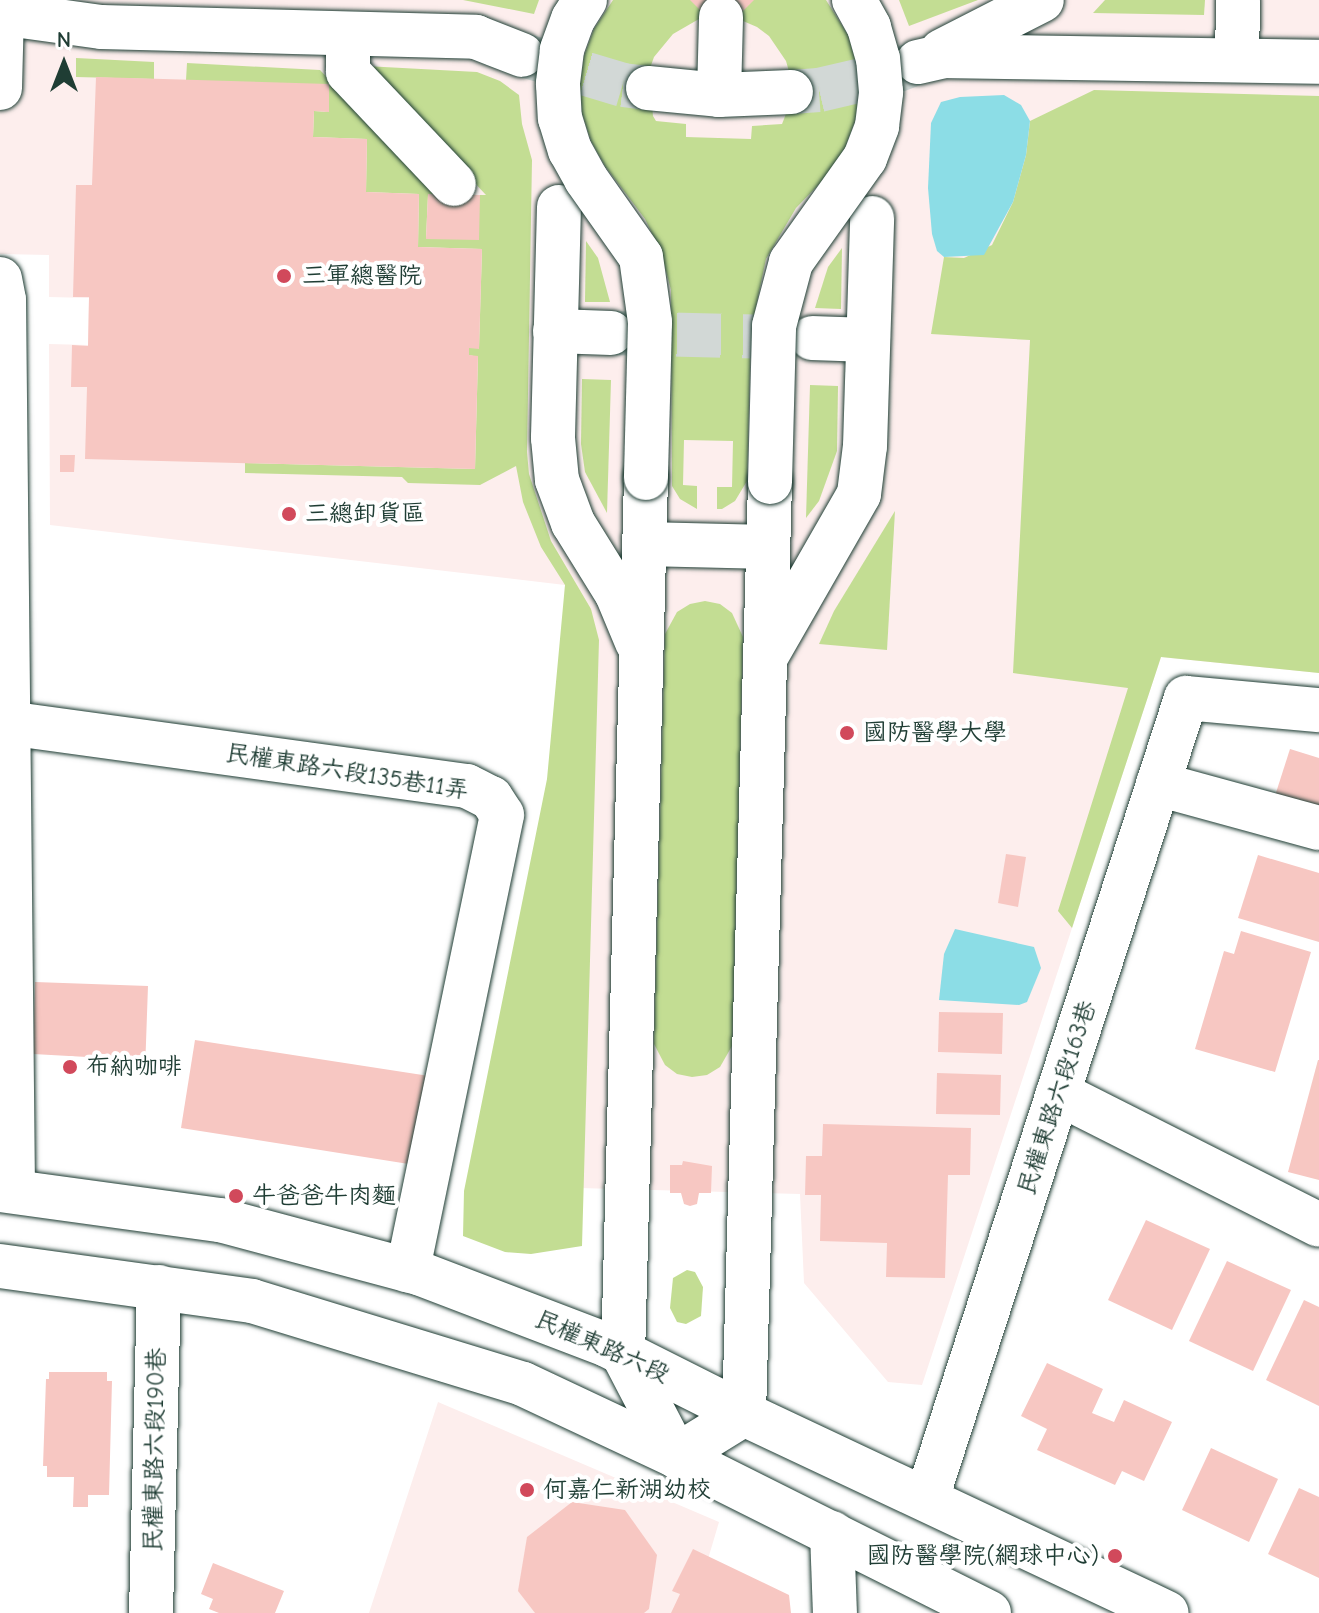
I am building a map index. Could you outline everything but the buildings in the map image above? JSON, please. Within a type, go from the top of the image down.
[{"type":"main road","points":[[585,0],[573,19],[562,50],[558,84],[560,118],[570,150],[586,179],[641,257],[650,322],[623,1354],[676,1456]]},
{"type":"main road","points":[[676,1456],[744,1414],[774,326],[791,262],[865,158],[877,126],[881,92],[878,59],[869,27],[854,0]]},
{"type":"main road","points":[[1042,0],[918,62],[945,56],[1319,62]]},
{"type":"main road","points":[[1237,60],[1238,0]]},
{"type":"main road","points":[[0,88],[1,13],[101,27],[476,37],[522,55]]},
{"type":"main road","points":[[719,95],[721,17]]},
{"type":"main road","points":[[348,34],[348,72],[454,184]]},
{"type":"main road","points":[[648,88],[719,95],[791,92]]},
{"type":"main road","points":[[559,207],[553,438],[557,480],[573,523],[617,594],[642,656]]},
{"type":"main road","points":[[765,659],[859,494],[865,446],[872,218]]},
{"type":"main road","points":[[1,293],[7,1190]]},
{"type":"main road","points":[[555,331],[611,333]]},
{"type":"main road","points":[[812,338],[868,340]]},
{"type":"main road","points":[[645,544],[768,547]]},
{"type":"main road","name":"民權東路六段163巷","points":[[927,1498],[1186,698],[1319,710]]},
{"type":"main road","name":"民權東路六段135巷11弄","points":[[4,722],[467,786],[491,798],[502,815],[408,1270]]},
{"type":"main road","points":[[1158,784],[1319,828]]},
{"type":"main road","points":[[1058,1093],[1319,1225]]},
{"type":"main road","name":"民權東路六段","points":[[7,1190],[220,1220],[408,1270],[623,1354],[1167,1613]]},
{"type":"main road","points":[[0,1266],[252,1301],[523,1384],[676,1456],[989,1613]]},
{"type":"main road","name":"民權東路六段190巷","points":[[151,1613],[159,1287]]},
{"type":"main road","points":[[832,1533],[835,1613]]},
{"type":"shaded area","name":"國防醫學大學","points":[[0,0],[1319,0],[1319,673],[1161,657],[922,1385],[888,1382],[804,1283],[800,1194],[579,1188],[553,792],[565,585],[50,525],[49,344],[88,345],[89,298],[49,297],[49,255],[0,254]]},
{"type":"shaded area","name":"何嘉仁新湖幼校","points":[[438,1402],[719,1522],[692,1613],[369,1613]]},
{"type":"green space","points":[[463,0],[539,0],[534,14]]},
{"type":"green space","points":[[613,0],[826,0],[848,35],[856,63],[859,92],[855,121],[845,148],[830,173],[796,208],[766,259],[751,330],[747,481],[735,501],[722,509],[717,509],[717,487],[732,487],[733,441],[684,440],[683,485],[697,486],[697,509],[680,499],[672,486],[671,290],[661,252],[645,219],[605,166],[591,141],[582,113],[580,84],[584,56],[594,29]],"holes":[[[714,17],[743,21],[769,36],[786,61],[790,75],[789,105],[782,124],[752,126],[751,139],[686,137],[686,124],[656,121],[649,71],[654,57],[673,34],[699,19]]]},
{"type":"green space","points":[[899,0],[978,0],[909,26]]},
{"type":"green space","points":[[1105,0],[1205,0],[1204,15],[1093,13]]},
{"type":"green space","points":[[76,58],[154,62],[154,79],[76,77]]},
{"type":"green space","points":[[187,63],[320,70],[438,194],[428,195],[426,238],[480,195],[486,195],[365,66],[477,72],[500,81],[519,95],[522,124],[532,160],[529,474],[551,541],[591,609],[599,640],[582,1246],[531,1254],[505,1252],[463,1236],[464,1191],[547,779],[565,585],[541,547],[523,502],[516,466],[480,485],[408,483],[402,477],[245,473],[245,463],[475,469],[478,357],[469,355],[469,348],[479,348],[482,249],[418,247],[419,194],[366,192],[367,139],[313,137],[314,111],[329,112],[186,80]]},
{"type":"green space","points":[[1094,90],[1319,96],[1319,673],[1161,657],[1072,928],[1058,911],[1128,688],[1013,673],[1030,340],[931,334],[944,257],[964,258],[992,245],[1013,202],[1026,155],[1030,121]]},
{"type":"green space","points":[[586,241],[598,258],[610,302],[585,302]]},
{"type":"green space","points":[[842,248],[841,309],[815,308],[828,267]]},
{"type":"green space","points":[[582,379],[611,380],[607,513],[585,472],[581,444]]},
{"type":"green space","points":[[810,385],[838,386],[837,451],[819,501],[806,518]]},
{"type":"green space","points":[[895,511],[887,650],[819,644],[834,611]]},
{"type":"green space","points":[[705,601],[720,604],[732,613],[743,637],[732,1046],[720,1067],[707,1075],[692,1077],[677,1074],[665,1065],[654,1044],[665,634],[677,612],[690,604]]},
{"type":"green space","points":[[687,1270],[695,1272],[703,1287],[701,1316],[686,1324],[677,1322],[670,1308],[673,1278]]},
{"type":"water","points":[[1004,95],[1021,105],[1030,121],[1026,155],[1013,202],[984,255],[944,257],[937,251],[932,234],[928,188],[931,123],[941,102],[960,97]]},
{"type":"water","points":[[955,929],[1034,947],[1041,968],[1027,1002],[1019,1005],[939,1000],[944,954]]},
{"type":"tunnel","points":[[523,55],[623,85],[648,88]]},
{"type":"tunnel","points":[[791,92],[819,90],[888,74],[916,63]]},
{"type":"tunnel","points":[[611,333],[810,338]]},
{"type":"place","name":"三軍總醫院","points":[[284,276]]},
{"type":"place","name":"三總卸貨區","points":[[289,514]]},
{"type":"place","name":"國防醫學大學","points":[[847,733]]},
{"type":"place","name":"布納咖啡","points":[[70,1067]]},
{"type":"place","name":"牛爸爸牛肉麵","points":[[236,1196]]},
{"type":"place","name":"何嘉仁新湖幼校","points":[[527,1490]]},
{"type":"place","name":"國防醫學院(網球中心)","points":[[1115,1556]]}]
